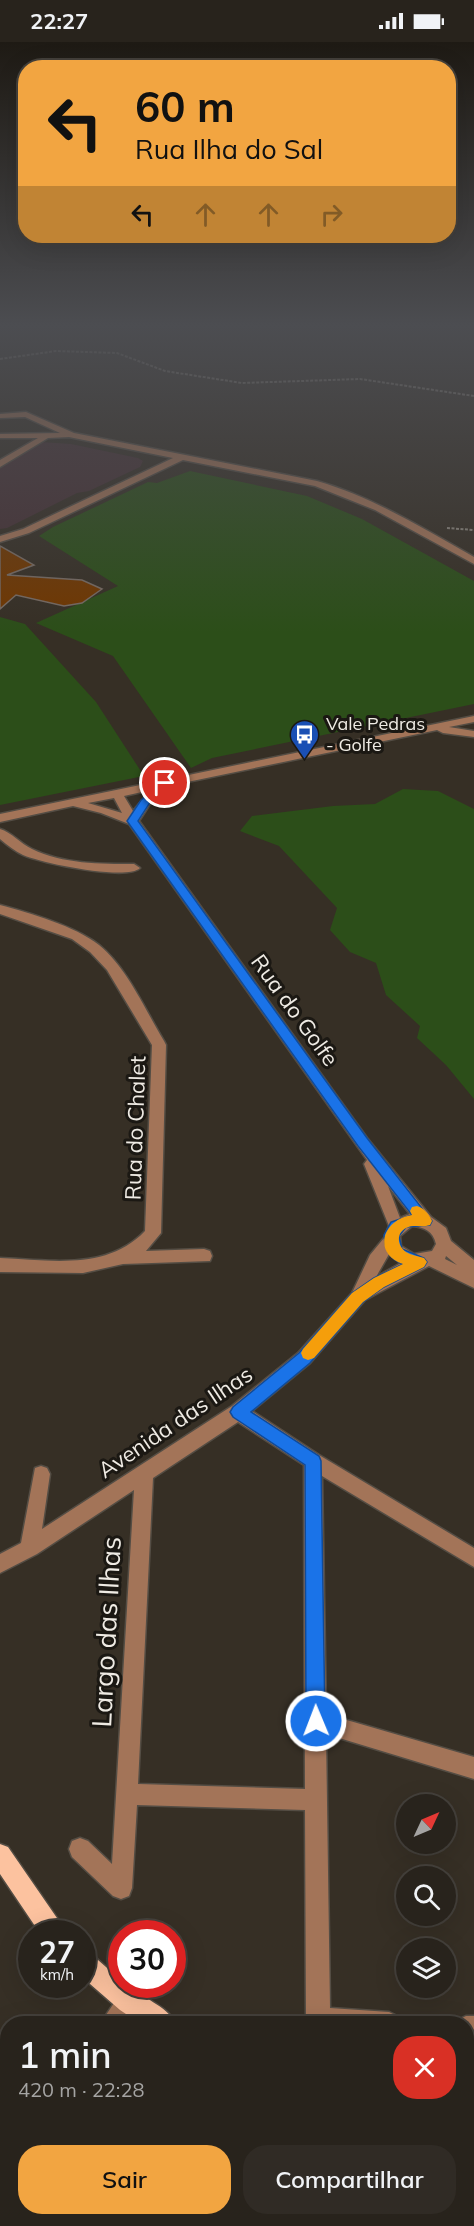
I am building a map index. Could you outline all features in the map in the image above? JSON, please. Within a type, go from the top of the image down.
[{"type":"main road","points":[[0,1855],[44,1920]]},
{"type":"main road","points":[[96,1973],[128,2002],[151,2016]]},
{"type":"street","points":[[22,436],[36,432],[40,428]]},
{"type":"street","points":[[57,428],[72,435]]},
{"type":"street","points":[[0,465],[50,435]]},
{"type":"street","points":[[0,436],[72,435],[316,484],[367,503],[474,561]]},
{"type":"street","points":[[0,539],[36,527],[180,458]]},
{"type":"street","points":[[0,818],[474,719]]},
{"type":"street","points":[[422,730],[474,734]]},
{"type":"street","points":[[69,803],[104,810],[133,821],[145,802],[165,783]]},
{"type":"street","name":"Rua do Golfe","points":[[117,793],[133,821],[362,1142],[425,1221],[439,1230],[444,1244],[474,1270]]},
{"type":"street","points":[[0,833],[20,849],[34,855],[89,866],[134,868]]},
{"type":"street","name":"Rua do Chalet","points":[[0,1265],[102,1265],[126,1258],[144,1246],[153,1233],[159,1045],[112,967],[95,949],[77,936],[3,914]]},
{"type":"street","points":[[362,1142],[380,1179],[397,1253],[403,1258],[425,1261],[474,1281]]},
{"type":"street","points":[[394,1233],[410,1220],[425,1221]]},
{"type":"street","name":"Avenida das Ilhas","points":[[358,1298],[376,1260],[394,1233]]},
{"type":"street","points":[[425,1261],[438,1256],[444,1244]]},
{"type":"street","points":[[126,1258],[204,1257]]},
{"type":"street","name":"Avenida das Ilhas","points":[[0,1564],[30,1548],[238,1412],[304,1358],[358,1298],[379,1282],[425,1261]]},
{"type":"street","points":[[238,1412],[313,1461],[474,1558]]},
{"type":"street","points":[[313,1461],[318,2016]]},
{"type":"street","name":"Largo das Ilhas","points":[[80,1849],[121,1888],[144,1473]]},
{"type":"street","points":[[30,1548],[41,1474]]},
{"type":"street","points":[[316,1721],[474,1768]]},
{"type":"street","points":[[127,1794],[316,1800]]},
{"type":"street","points":[[118,2016],[128,2002]]},
{"type":"shaded area","points":[[28,443],[71,444],[143,461],[140,467],[89,491],[77,493],[7,528],[0,529],[0,461]]},
{"type":"green space","points":[[190,471],[307,496],[362,519],[474,581],[474,704],[212,758],[191,768],[113,656],[36,623],[118,586],[39,536],[53,527],[148,482],[157,483]]},
{"type":"green space","points":[[0,617],[25,624],[96,702],[144,776],[0,805]]},
{"type":"green space","points":[[403,789],[438,791],[474,809],[474,1099],[446,1065],[417,1038],[420,1026],[386,995],[376,963],[350,952],[330,930],[337,908],[279,846],[240,831],[252,816],[333,806],[375,804]]},
{"type":"building","points":[[0,546],[34,565],[7,575],[82,580],[102,589],[82,603],[64,606],[16,595],[0,609]]},
{"type":"slow traffic","points":[[308,1353],[358,1298],[379,1282],[419,1262],[403,1258],[397,1253],[391,1240],[393,1230],[403,1222],[425,1221],[417,1211]]},
{"type":"place","name":"Vale Pedras - Golfe","points":[[305,760]]},
{"type":"route","points":[[165,783],[145,802],[133,821],[362,1142],[425,1221],[403,1222],[393,1230],[391,1235],[393,1247],[397,1253],[403,1258],[419,1262],[379,1282],[358,1298],[304,1358],[238,1412],[313,1461],[316,1721]]}]
